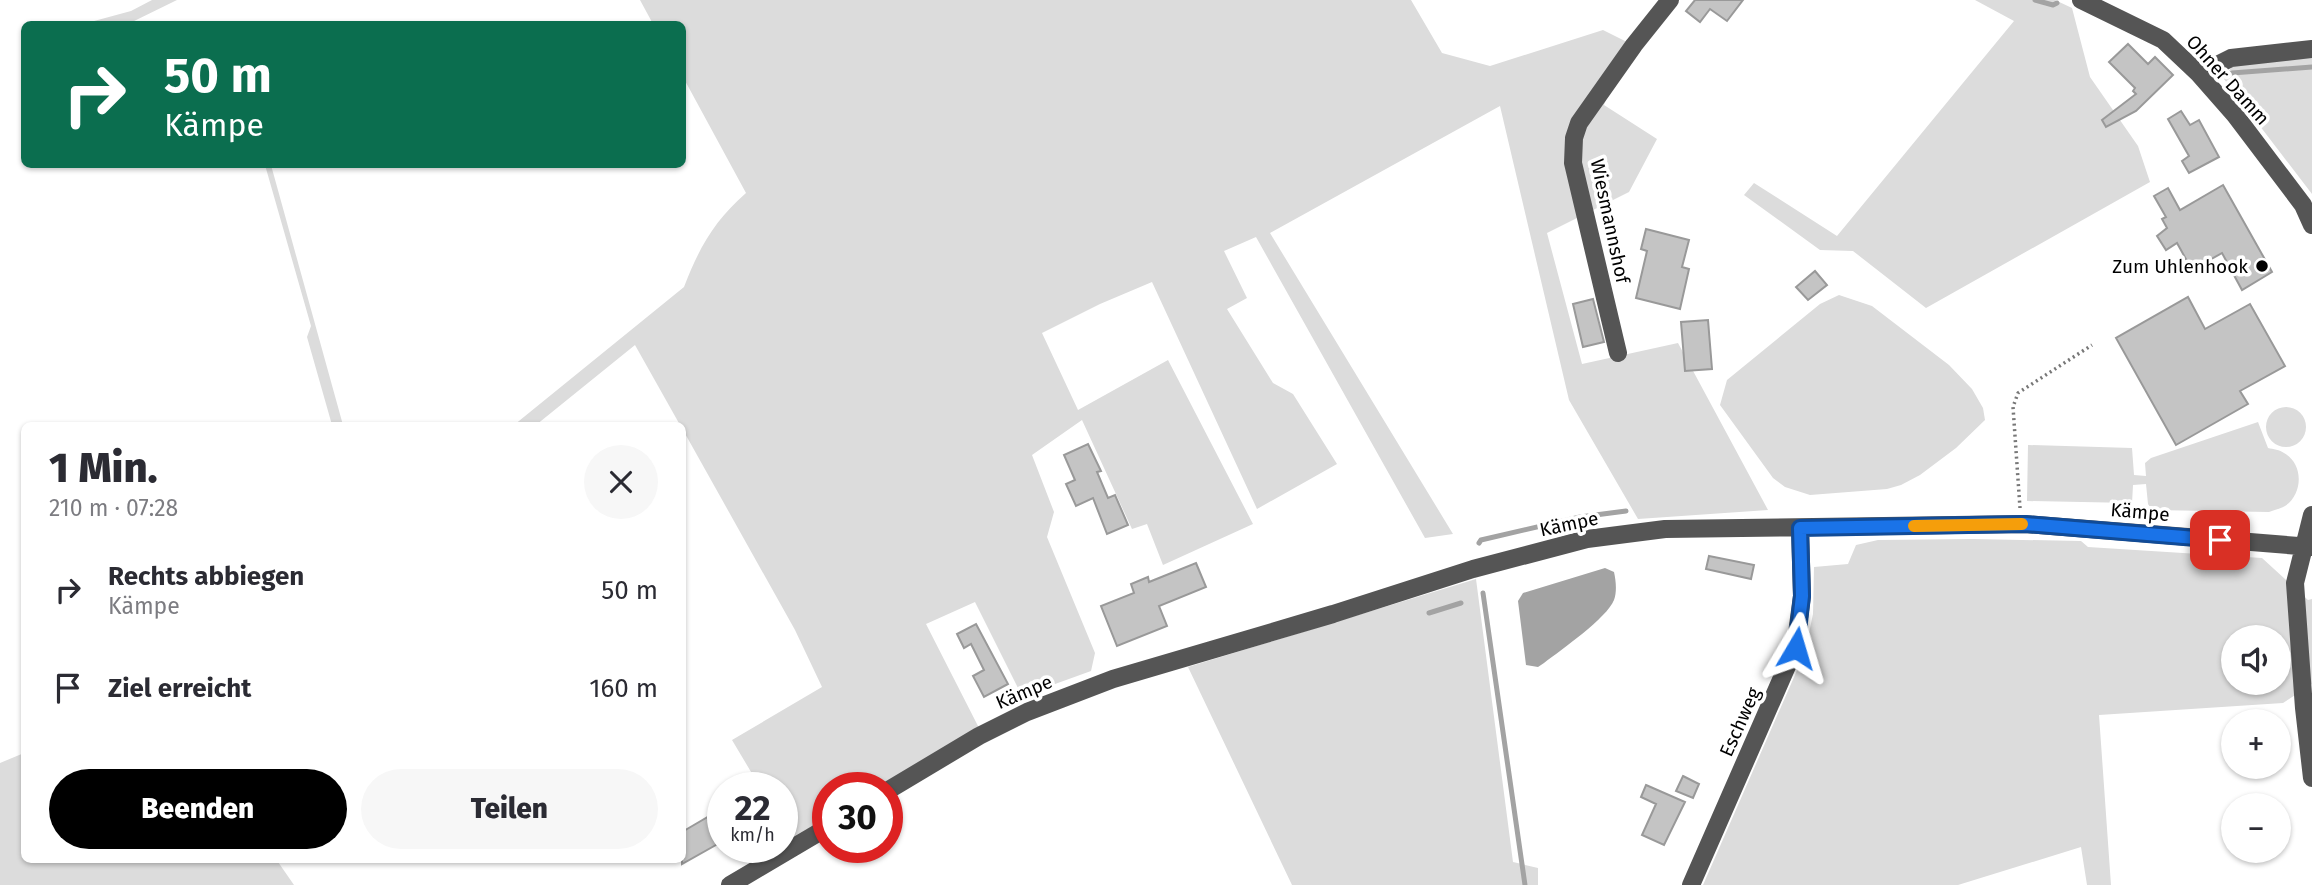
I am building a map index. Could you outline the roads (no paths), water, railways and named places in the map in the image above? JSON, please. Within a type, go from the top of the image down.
[{"type":"street","name":"Wiesmannshof","points":[[1618,353],[1573,163],[1574,138],[1579,123],[1634,45],[1670,0]]},
{"type":"street","name":"Ohner Damm","points":[[2081,0],[2163,40],[2199,74],[2235,115],[2304,205],[2312,225]]},
{"type":"street","points":[[2199,74],[2231,58],[2312,49]]},
{"type":"street","points":[[2312,515],[2308,547],[2295,583],[2312,778]]},
{"type":"street","name":"Kämpe","points":[[903,781],[979,736],[1039,707],[1113,679],[1333,614],[1473,569],[1587,539],[1665,529],[2020,524],[2308,547]]},
{"type":"street","name":"Eschweg","points":[[1691,885],[1796,648],[1802,596],[1800,528]]},
{"type":"street","points":[[730,885],[812,836]]},
{"type":"waterway","points":[[2035,0],[2053,5],[2057,3]]},
{"type":"waterway","points":[[2232,73],[2312,67]]},
{"type":"waterway","points":[[1479,543],[1481,540],[1580,517],[1626,511]]},
{"type":"waterway","points":[[1483,593],[1525,885]]},
{"type":"waterway","points":[[1429,613],[1461,603]]},
{"type":"place","name":"Zum Uhlenhook","points":[[2262,266]]}]
